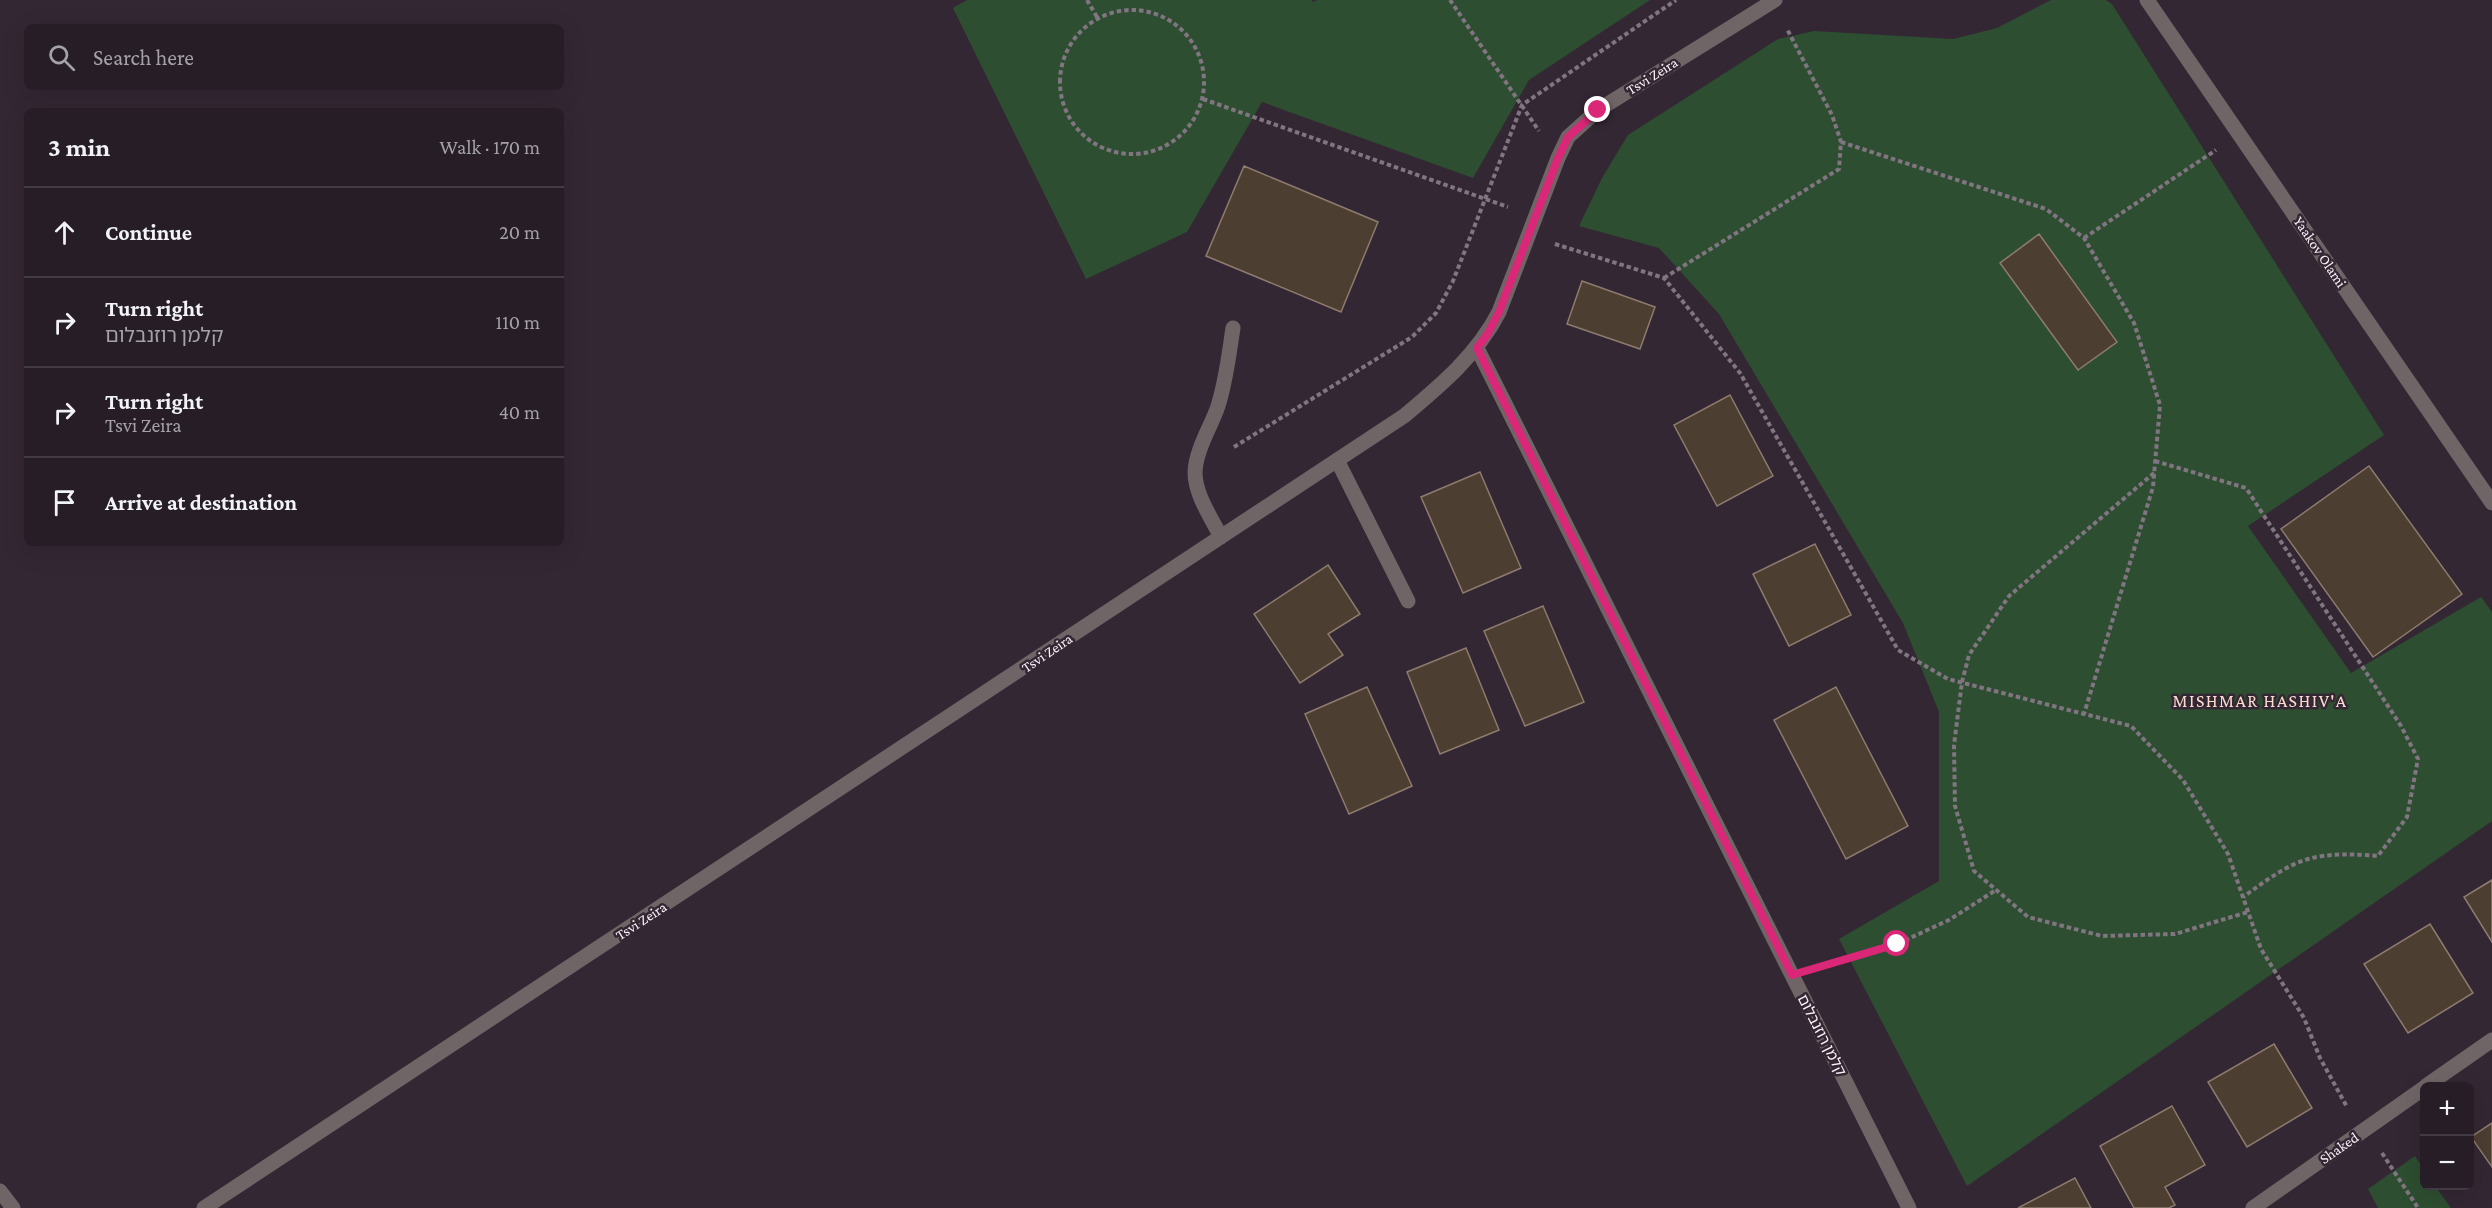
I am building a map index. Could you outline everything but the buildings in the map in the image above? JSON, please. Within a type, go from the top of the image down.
[{"type":"street","name":"Tsvi Zeira","points":[[204,1208],[1404,416],[1448,380],[1487,335],[1499,312],[1568,137],[1598,110],[1774,0]]},
{"type":"street","name":"Yaakov Olami","points":[[2147,0],[2492,503]]},
{"type":"street","points":[[1221,537],[1197,489],[1195,471],[1200,451],[1218,406],[1227,371],[1233,328]]},
{"type":"street","name":"קלמן רוזנבלום","points":[[1477,348],[1909,1208]]},
{"type":"street","points":[[1337,460],[1408,601]]},
{"type":"street","name":"Shaked","points":[[2432,1082],[2492,1040]]},
{"type":"street","name":"Shaked","points":[[2253,1208],[2420,1091]]},
{"type":"street","points":[[0,1191],[13,1208]]},
{"type":"path","points":[[1087,0],[1098,18]]},
{"type":"path","points":[[1450,0],[1558,158]]},
{"type":"path","points":[[1195,471],[1412,337],[1436,314],[1453,280],[1522,105],[1676,0]]},
{"type":"path","points":[[1664,278],[1839,169],[1841,142],[1832,115],[1774,0]]},
{"type":"path","points":[[1119,10],[1141,10],[1162,16],[1183,30],[1197,51],[1204,75],[1203,99],[1193,122],[1175,140],[1153,151],[1128,154],[1104,148],[1083,135],[1067,116],[1060,92],[1060,70],[1067,49],[1080,31],[1098,18],[1119,10]]},
{"type":"path","points":[[1203,99],[1485,200],[1536,216]]},
{"type":"path","points":[[2084,238],[2239,134]]},
{"type":"path","points":[[1841,142],[2046,209],[2084,238],[2134,323],[2160,405],[2153,487],[2084,714]]},
{"type":"path","points":[[1528,236],[1664,278],[1740,373],[1898,650],[1948,679],[2131,726],[2183,780],[2228,854],[2261,949],[2304,1018],[2320,1058],[2344,1104],[2366,1129],[2418,1208]]},
{"type":"path","points":[[2155,461],[2246,488],[2401,726],[2418,759],[2407,817],[2378,856],[2357,855],[2308,859],[2280,872],[2243,897]]},
{"type":"path","points":[[2154,473],[2009,596],[1969,655],[1962,682],[1954,744],[1955,806],[1974,871],[2028,917],[2102,936],[2175,934],[2248,912]]},
{"type":"path","points":[[1792,975],[1897,944],[1949,920],[1996,890]]},
{"type":"green space","points":[[967,0],[1311,0],[1313,2],[1317,0],[1650,0],[1529,80],[1473,178],[1262,102],[1187,232],[1086,279],[953,8]]},
{"type":"green space","points":[[2051,0],[2106,0],[2112,4],[2384,435],[2248,526],[2351,673],[2481,597],[2492,612],[2492,821],[1967,1186],[1839,939],[1939,881],[1939,712],[1903,623],[1719,314],[1659,248],[1579,226],[1602,178],[1628,135],[1778,39],[1814,31],[1953,39],[1997,28]]},
{"type":"green space","points":[[2415,1156],[2420,1164],[2420,1190],[2438,1190],[2451,1208],[2378,1208],[2368,1189]]},
{"type":"district","name":"MISHMAR HASHIV'A","points":[[2260,701]]},
{"type":"route","points":[[1598,110],[1568,137],[1499,312],[1477,348],[1792,975],[1897,944]]}]
